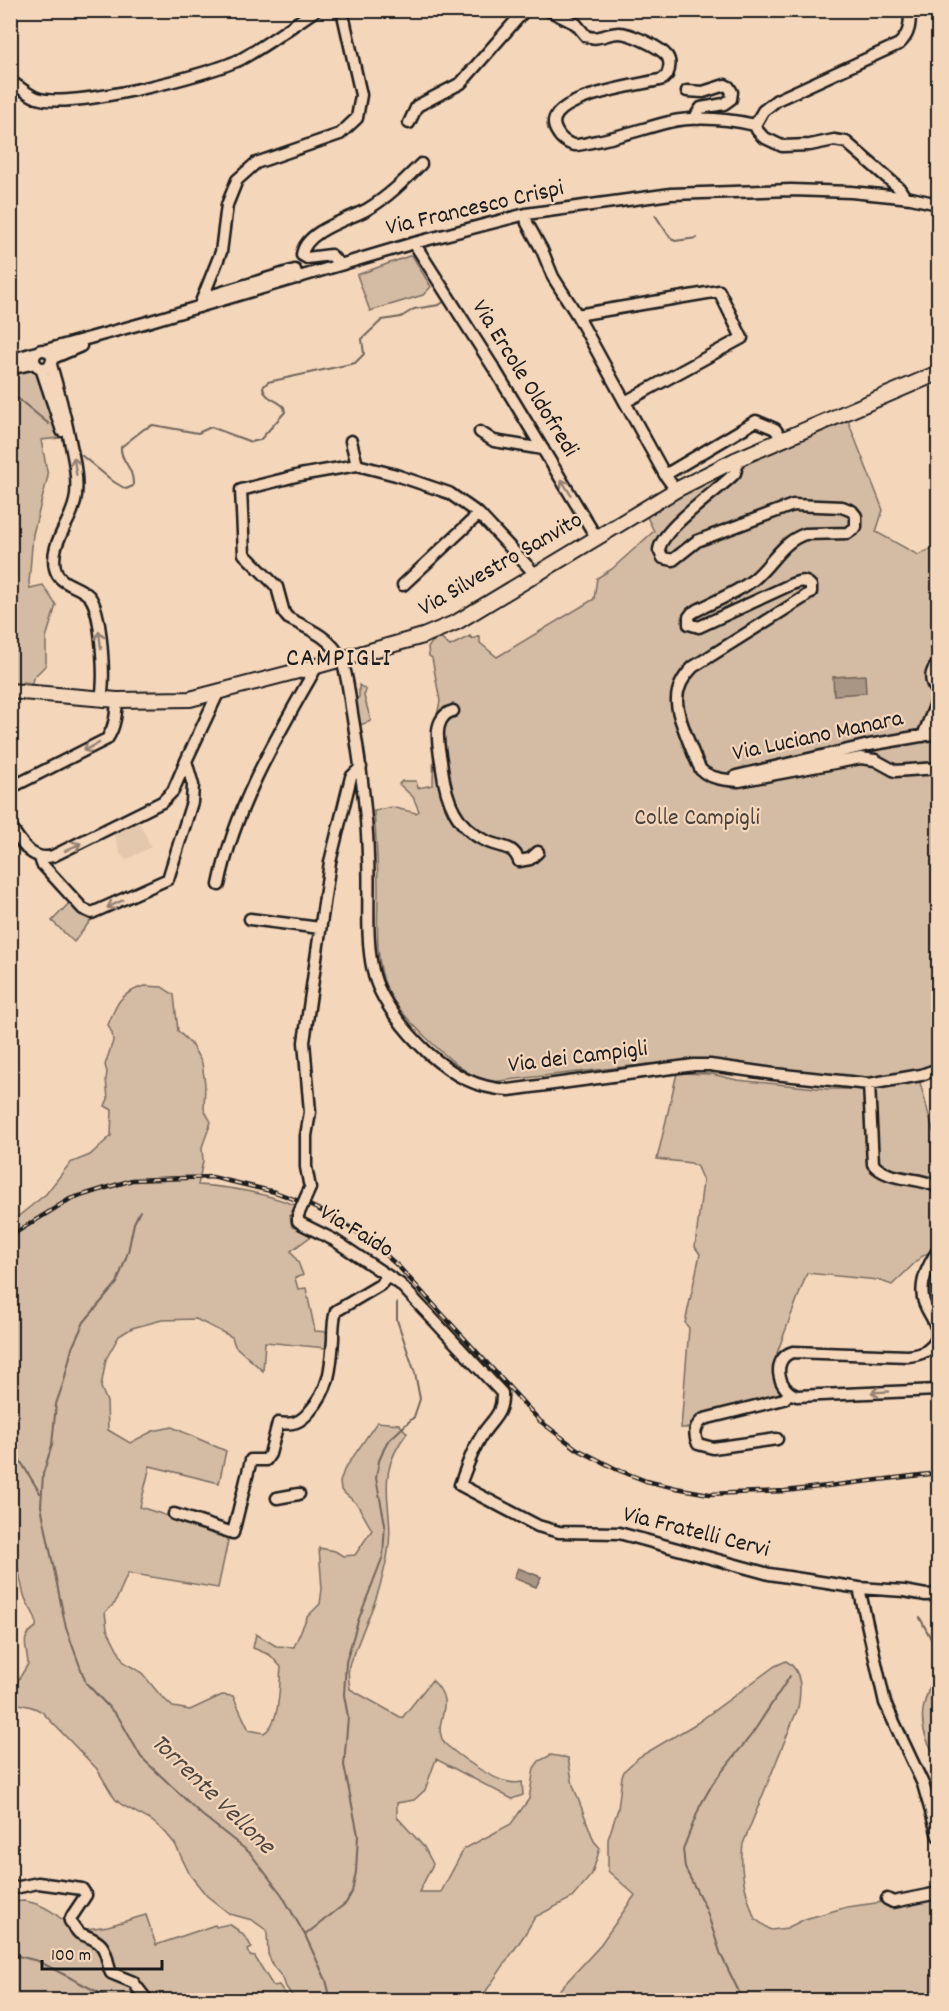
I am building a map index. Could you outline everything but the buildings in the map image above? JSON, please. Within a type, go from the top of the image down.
[{"type":"main road","name":"Via Silvestro Sanvito","points":[[10,691],[117,700],[190,699],[423,636],[448,626],[676,490],[735,460],[939,373]]},
{"type":"street","points":[[10,81],[37,98],[58,102],[111,95],[207,71],[241,59],[316,10]]},
{"type":"street","points":[[201,303],[220,252],[228,205],[237,180],[256,163],[340,134],[357,118],[361,95],[342,10]]},
{"type":"street","points":[[410,123],[417,106],[461,83],[525,10]]},
{"type":"street","points":[[548,10],[570,15],[586,36],[591,38],[621,33],[633,37],[658,49],[667,56],[670,65],[667,75],[663,78],[576,100],[561,108],[555,115],[554,127],[565,141],[579,145],[677,121],[698,119],[755,125]]},
{"type":"street","points":[[904,197],[899,188],[846,142],[834,140],[810,145],[782,146],[763,137],[756,130],[755,125],[763,111],[777,100],[899,44],[908,32],[910,10]]},
{"type":"street","points":[[687,91],[708,91],[725,85],[732,92],[731,99],[724,104],[701,108],[697,114],[698,119]]},
{"type":"street","points":[[340,265],[331,255],[307,258],[302,255],[302,250],[312,237],[366,210],[397,187],[421,164]]},
{"type":"street","name":"Via Francesco Crispi","points":[[10,369],[201,303],[526,214],[671,194],[803,190],[904,197],[939,204]]},
{"type":"street","points":[[526,214],[527,223],[542,250],[553,277],[676,490]]},
{"type":"street","name":"Via Ercole Oldofredi","points":[[414,243],[495,370],[596,537]]},
{"type":"street","points":[[577,315],[719,291],[742,338],[626,402]]},
{"type":"street","points":[[44,359],[64,408],[66,440],[76,472],[75,505],[57,542],[54,560],[56,572],[63,581],[86,593],[94,603],[104,674],[101,698]]},
{"type":"street","name":"Via Francesco Crispi","points":[[10,360],[44,359]]},
{"type":"street","points":[[666,475],[756,421],[775,429],[783,440]]},
{"type":"street","points":[[480,432],[494,441],[543,449]]},
{"type":"street","points":[[351,441],[357,465]]},
{"type":"street","name":"Via Luciano Manara","points":[[735,460],[737,466],[732,476],[684,517],[661,542],[659,550],[663,558],[673,560],[697,541],[793,505],[842,507],[852,511],[857,522],[856,527],[848,533],[798,536],[785,544],[754,579],[692,613],[689,617],[689,624],[699,627],[792,584],[802,581],[811,586],[811,592],[803,598],[693,667],[681,682],[677,710],[699,767],[708,775],[739,781],[861,758],[875,760],[895,771],[939,768]]},
{"type":"street","points":[[341,659],[324,638],[288,618],[284,613],[277,587],[244,554],[241,490],[300,475],[357,465],[396,475],[449,493],[479,514],[535,574]]},
{"type":"street","points":[[403,585],[479,514]]},
{"type":"street","name":"Via dei Campigli","points":[[341,659],[361,767],[373,971],[382,995],[412,1038],[450,1070],[488,1089],[509,1090],[694,1065],[869,1084],[921,1075],[939,1069]]},
{"type":"street","points":[[939,664],[934,668],[931,677],[934,686],[939,691]]},
{"type":"street","points":[[219,885],[225,856],[241,810],[287,718],[317,666]]},
{"type":"street","points":[[40,858],[53,856],[162,802],[173,791],[218,693]]},
{"type":"street","name":"Via Luciano Manara","points":[[923,736],[939,698]]},
{"type":"street","points":[[10,788],[107,740],[115,720],[117,700]]},
{"type":"street","points":[[453,711],[441,719],[437,733],[444,784],[453,811],[467,829],[484,840],[512,849],[519,861],[530,859],[537,852]]},
{"type":"street","name":"Via Luciano Manara","points":[[722,779],[869,745],[939,733]]},
{"type":"street","points":[[10,826],[26,849],[40,858],[42,864],[83,909],[92,913],[168,879],[192,802],[193,785],[186,761]]},
{"type":"street","name":"Via Faido","points":[[361,767],[351,777],[330,862],[304,1042],[310,1112],[306,1136],[306,1167],[310,1188],[298,1215],[298,1221],[334,1240],[400,1284],[502,1393],[502,1406],[499,1414],[483,1434],[470,1457],[460,1485]]},
{"type":"street","points":[[250,919],[320,928]]},
{"type":"street","points":[[869,1084],[873,1164],[885,1173],[939,1187]]},
{"type":"street","points":[[939,1250],[927,1270],[922,1285],[923,1300],[936,1325],[936,1340],[931,1347],[920,1354],[908,1356],[789,1353],[780,1363],[782,1387],[789,1394],[797,1396],[939,1390]]},
{"type":"street","points":[[174,1514],[233,1533],[251,1460],[266,1460],[270,1454],[278,1423],[291,1425],[304,1419],[324,1391],[329,1378],[336,1311],[380,1285],[388,1276]]},
{"type":"street","points":[[777,1439],[707,1448],[698,1444],[696,1429],[704,1419],[784,1399],[789,1394]]},
{"type":"street","name":"Via Fratelli Cervi","points":[[460,1485],[550,1530],[568,1533],[620,1533],[769,1574],[859,1588],[926,1595],[939,1594]]},
{"type":"street","points":[[277,1498],[299,1494]]},
{"type":"street","points":[[859,1588],[885,1703],[923,1784],[939,1836]]},
{"type":"street","points":[[10,1889],[38,1883],[82,1889],[86,1895],[70,1921],[78,1932],[101,1945],[111,1973],[133,1982],[147,2001]]},
{"type":"street","points":[[887,1899],[893,1902],[939,1893]]},
{"type":"shaded area","points":[[865,675],[866,693],[834,695],[833,677]]},
{"type":"shaded area","points":[[138,819],[151,847],[126,860],[120,854],[113,830]]},
{"type":"shaded area","points":[[518,1568],[541,1577],[536,1587],[514,1578]]},
{"type":"green space","points":[[412,255],[431,287],[423,295],[370,311],[357,275]]},
{"type":"green space","points":[[27,370],[39,376],[59,438],[41,440],[48,476],[33,534],[29,583],[30,588],[43,585],[56,605],[46,638],[46,665],[33,678],[32,683],[23,682],[18,686],[10,686],[10,375]]},
{"type":"green space","name":"Colle Campigli","points":[[843,419],[848,421],[883,510],[876,532],[918,555],[938,546],[938,1067],[866,1082],[708,1059],[491,1082],[468,1072],[453,1062],[428,1039],[396,1004],[387,989],[378,953],[378,870],[374,811],[391,807],[416,813],[419,811],[413,797],[399,784],[402,781],[416,781],[418,788],[433,785],[434,732],[440,701],[428,648],[432,642],[440,638],[450,646],[470,636],[472,639],[480,636],[480,643],[497,657],[594,599],[597,578],[612,569],[654,531],[646,515],[705,477]]},
{"type":"green space","points":[[359,685],[366,690],[364,696],[371,721],[360,725],[355,700],[359,697]]},
{"type":"green space","points":[[72,900],[95,915],[74,942],[52,921]]},
{"type":"green space","points":[[144,986],[162,987],[174,995],[178,1031],[191,1044],[202,1063],[205,1084],[204,1109],[211,1122],[202,1147],[203,1161],[198,1185],[248,1191],[295,1205],[294,1212],[290,1215],[292,1227],[314,1234],[291,1251],[303,1275],[295,1278],[298,1289],[306,1288],[315,1331],[328,1332],[326,1348],[265,1342],[263,1371],[235,1346],[232,1337],[196,1319],[162,1320],[132,1328],[119,1336],[106,1359],[101,1387],[107,1402],[108,1430],[130,1443],[153,1431],[172,1427],[226,1451],[219,1483],[150,1466],[140,1507],[229,1536],[218,1588],[128,1573],[115,1603],[105,1612],[107,1629],[124,1662],[142,1673],[173,1707],[190,1710],[222,1695],[233,1696],[249,1730],[264,1733],[274,1721],[281,1667],[270,1655],[253,1648],[256,1634],[276,1646],[294,1647],[307,1617],[320,1604],[322,1589],[319,1548],[335,1551],[343,1556],[355,1555],[372,1530],[357,1504],[341,1490],[340,1482],[344,1470],[377,1422],[399,1424],[407,1433],[396,1450],[387,1480],[390,1540],[387,1558],[374,1603],[350,1661],[348,1672],[350,1689],[402,1718],[432,1680],[444,1698],[440,1728],[445,1744],[471,1764],[492,1776],[513,1783],[522,1782],[523,1795],[512,1799],[436,1759],[425,1790],[414,1800],[397,1803],[397,1817],[424,1847],[433,1864],[419,1892],[441,1892],[464,1849],[511,1824],[529,1799],[534,1768],[539,1761],[551,1755],[568,1758],[573,1785],[594,1841],[600,1848],[592,1874],[572,1898],[535,1917],[480,2000],[295,2000],[268,1954],[266,1930],[252,1920],[230,1914],[207,1896],[190,1875],[175,1844],[166,1833],[152,1821],[115,1799],[97,1769],[43,1713],[11,1699],[14,1687],[28,1664],[26,1639],[36,1627],[36,1623],[24,1595],[14,1556],[11,1559],[11,1222],[46,1194],[70,1163],[90,1155],[111,1136],[112,1110],[105,1106],[108,1099],[105,1065],[113,1041],[108,1025],[120,1000],[130,992]]},
{"type":"green space","points":[[677,1073],[712,1074],[737,1080],[826,1089],[866,1089],[872,1167],[938,1191],[938,1247],[921,1257],[892,1285],[878,1280],[807,1273],[777,1353],[785,1355],[780,1363],[789,1394],[704,1419],[694,1428],[681,1428],[689,1328],[685,1323],[700,1254],[695,1247],[703,1181],[697,1167],[691,1163],[657,1159]]},
{"type":"green space","points":[[919,1079],[938,1148],[938,1182],[889,1169],[875,1161],[870,1087]]},
{"type":"green space","points":[[938,1261],[938,1321],[928,1291]]},
{"type":"green space","points":[[786,1661],[792,1665],[800,1682],[798,1708],[743,1844],[744,1880],[755,1919],[771,1930],[787,1928],[805,1919],[847,1907],[905,1899],[938,1891],[938,2000],[550,2000],[598,1948],[635,1895],[608,1871],[608,1839],[618,1809],[622,1776],[625,1770],[639,1757],[697,1723],[775,1666]]},
{"type":"green space","points":[[938,1668],[938,1758],[925,1735],[923,1714],[924,1703]]},
{"type":"green space","points":[[24,1901],[51,1911],[73,1931],[108,1926],[146,1915],[156,1945],[215,1925],[216,1927],[229,1924],[248,1940],[252,1948],[248,1950],[250,1956],[255,1957],[273,1986],[279,1985],[290,2000],[11,2000],[11,1902]]},
{"type":"waterway","name":"Torrente Vellone","points":[[655,215],[675,241],[697,238]]},
{"type":"waterway","name":"Torrente Vellone","points":[[81,455],[126,489],[133,486],[133,480],[121,447],[144,429],[153,425],[198,433],[211,427],[251,442],[260,440],[285,412],[284,407],[264,391],[263,387],[268,382],[355,363],[364,354],[362,339],[382,320],[401,317],[414,309],[439,305],[445,301]]},
{"type":"waterway","name":"Torrente Vellone","points":[[10,392],[49,424]]},
{"type":"waterway","name":"Torrente Vellone","points":[[140,1211],[134,1223],[128,1252],[117,1283],[84,1322],[72,1348],[56,1404],[52,1445],[43,1474],[41,1506],[66,1628],[86,1683],[119,1718],[141,1757],[202,1815],[250,1853],[282,1895],[305,1935],[326,1980],[331,2000]]},
{"type":"waterway","points":[[305,1935],[346,1903],[352,1892],[356,1872],[358,1835],[344,1765],[348,1717],[344,1695],[346,1662],[358,1621],[383,1556],[385,1524],[376,1478],[379,1461],[387,1442],[414,1417],[420,1399],[415,1373],[397,1320],[397,1303]]},
{"type":"waterway","points":[[10,1444],[40,1493]]},
{"type":"waterway","points":[[920,1618],[938,1652]]},
{"type":"waterway","points":[[743,2000],[721,1955],[706,1909],[685,1868],[683,1849],[700,1806],[713,1783],[752,1734],[790,1676]]},
{"type":"waterway","points":[[10,1954],[38,1961],[113,2000]]},
{"type":"railway","points":[[10,1236],[70,1199],[132,1180],[212,1177],[275,1192],[336,1218],[369,1240],[399,1267],[540,1421],[577,1449],[618,1470],[646,1481],[709,1494],[785,1491],[938,1473]]},
{"type":"district","name":"CAMPIGLI","points":[[339,659]]}]
